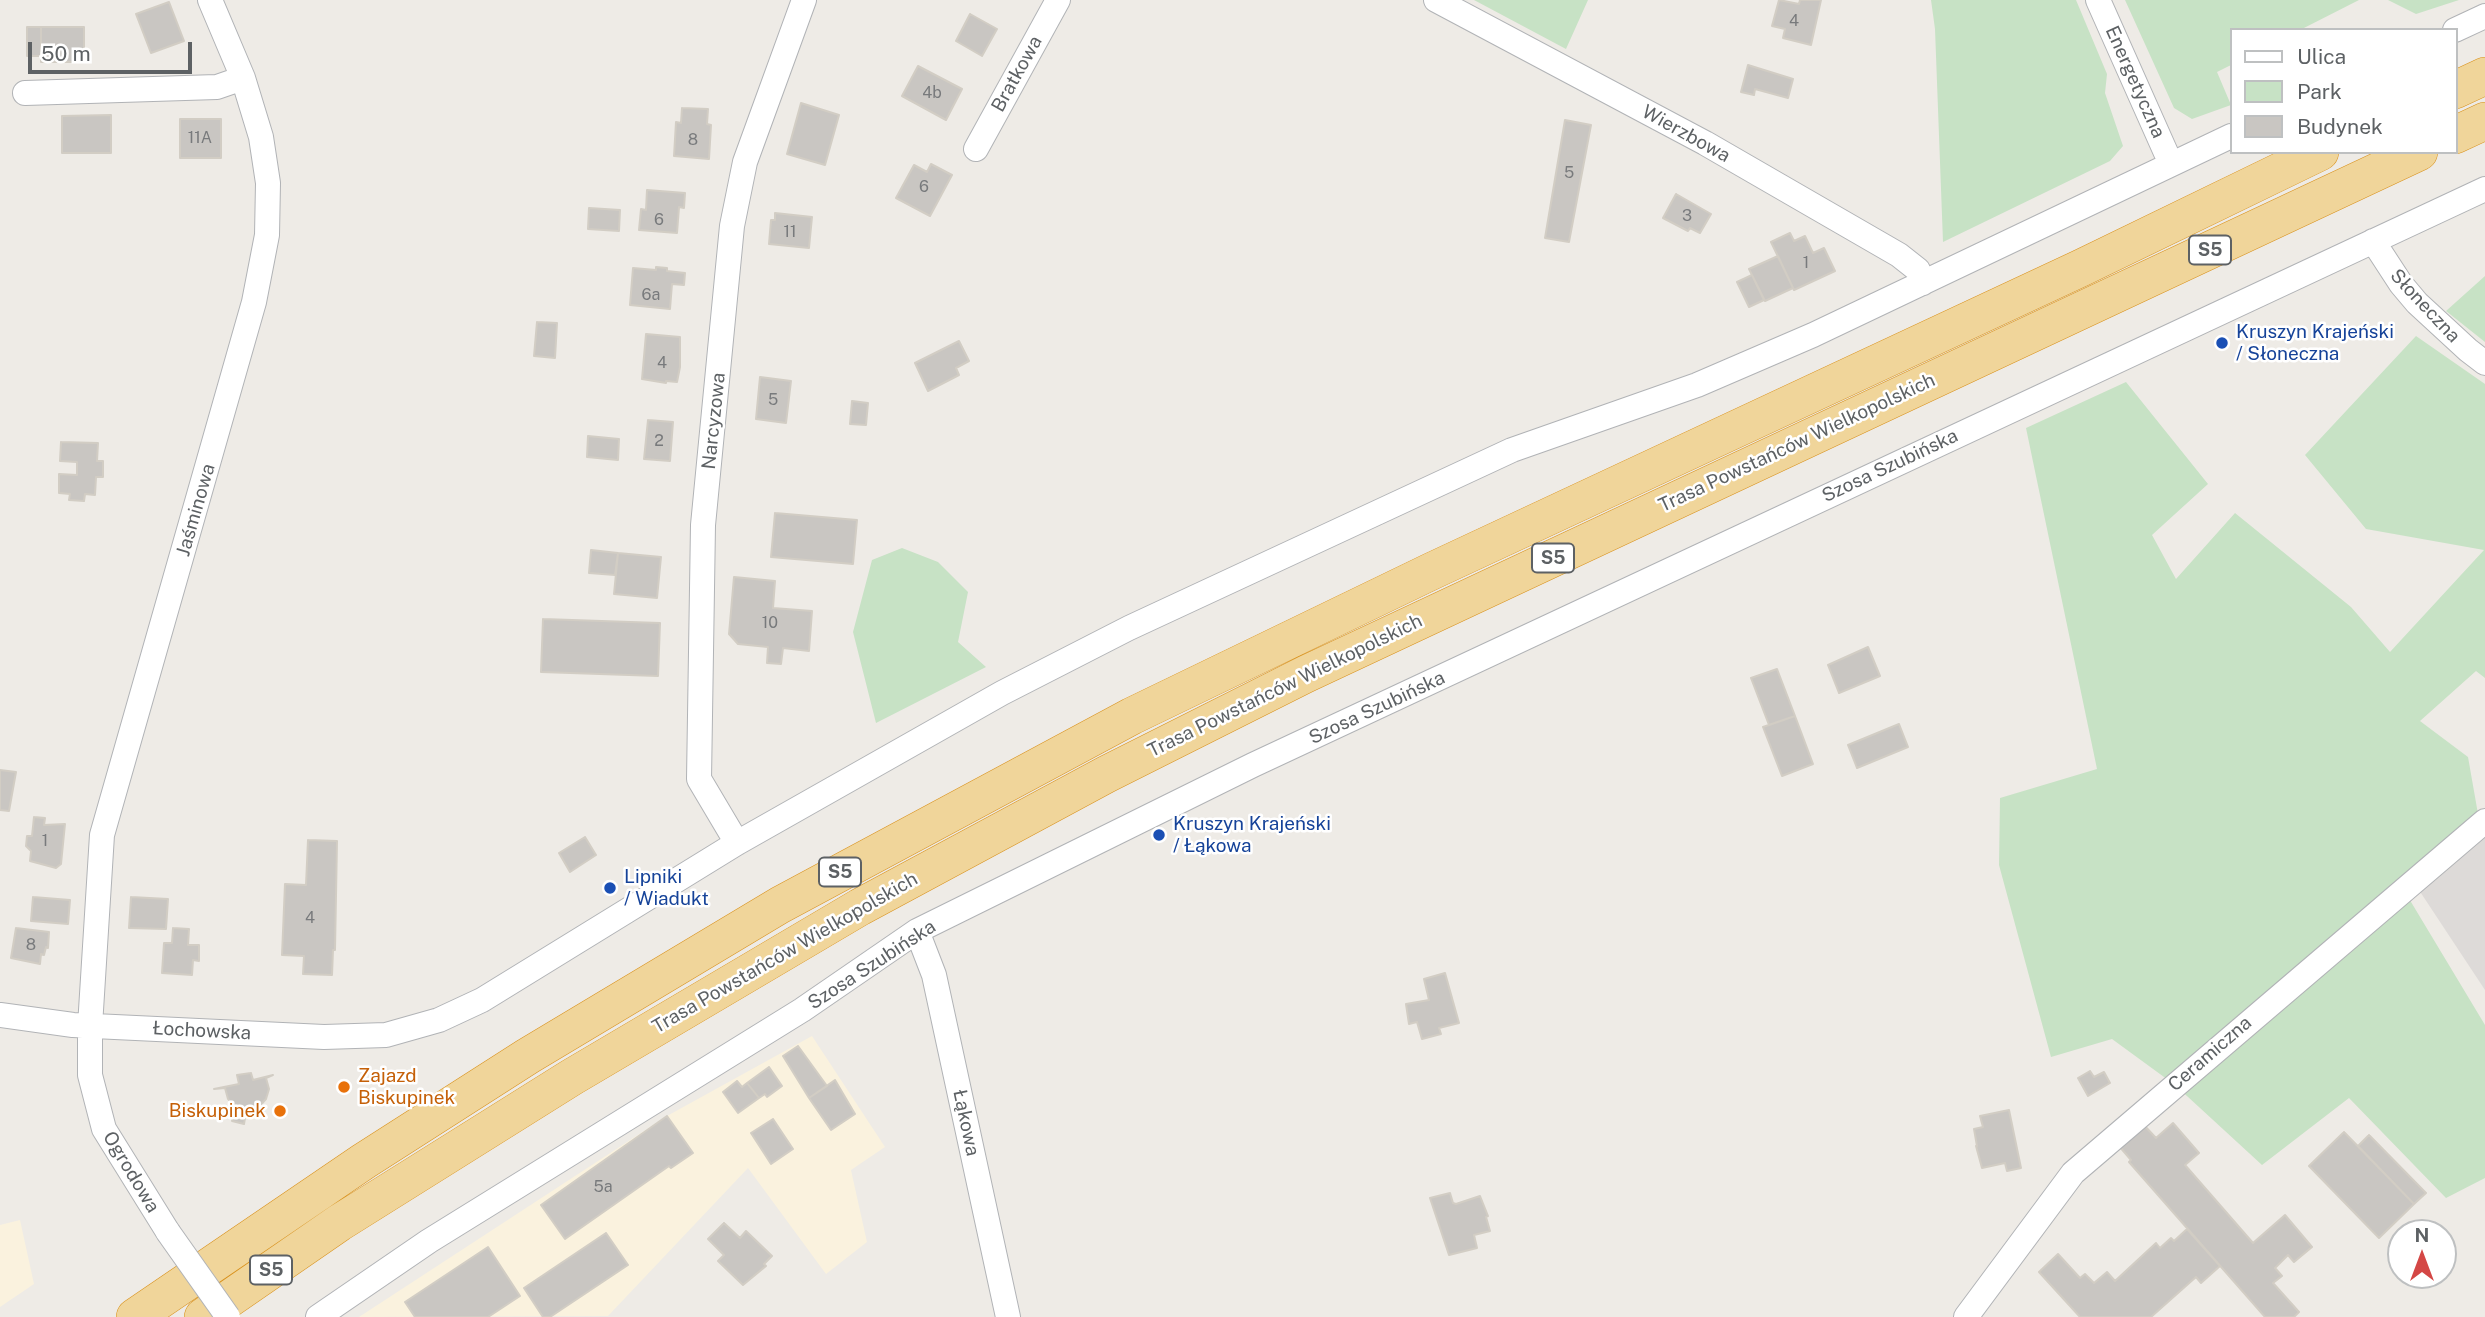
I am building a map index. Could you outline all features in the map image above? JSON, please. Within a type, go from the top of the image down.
[{"type":"highway","points":[[2457,89],[2485,76]]},
{"type":"highway","points":[[2457,134],[2485,121]]},
{"type":"highway","name":"Trasa Powstańców Wielkopolskich","points":[[135,1317],[364,1161],[528,1056],[780,905],[1132,716],[1432,571],[2081,268],[2316,154]]},
{"type":"highway","name":"Trasa Powstańców Wielkopolskich","points":[[204,1317],[340,1223],[584,1070],[860,907],[1107,774],[1306,674],[2415,154]]},
{"type":"street","name":"Jaśminowa","points":[[90,1026],[102,835],[254,302],[267,235],[268,183],[261,137],[243,78],[211,0]]},
{"type":"street","name":"Narcyzowa","points":[[737,843],[699,779],[703,526],[732,226],[745,162],[804,0]]},
{"type":"street","name":"Bratkowa","points":[[976,149],[1058,0]]},
{"type":"street","name":"Wierzbowa","points":[[1436,0],[1705,143],[1899,255],[1918,270],[1923,283]]},
{"type":"street","name":"Energetyczna","points":[[2098,0],[2171,164]]},
{"type":"street","points":[[2457,29],[2485,16]]},
{"type":"street","points":[[25,93],[216,87],[243,78]]},
{"type":"street","points":[[737,843],[1002,693],[1129,628],[1512,450],[1697,385],[1923,283],[2230,136]]},
{"type":"street","name":"Szosa Szubińska","points":[[318,1317],[429,1241],[802,1010],[883,957],[917,931],[1253,765],[2485,189]]},
{"type":"street","name":"Słoneczna","points":[[2373,241],[2417,303],[2485,363]]},
{"type":"street","name":"Ceramiczna","points":[[1966,1317],[2073,1173],[2485,821]]},
{"type":"street","name":"Łochowska","points":[[0,1015],[90,1026],[324,1037],[365,1037],[404,1032],[439,1020],[482,1000],[737,843]]},
{"type":"street","name":"Łąkowa","points":[[917,931],[934,975],[1008,1317]]},
{"type":"street","name":"Ogrodowa","points":[[90,1026],[90,1075],[104,1129],[168,1232],[228,1317]]},
{"type":"shaded area","points":[[2485,821],[2485,990],[2413,881]]},
{"type":"shaded area","points":[[812,1036],[885,1147],[851,1170],[867,1242],[826,1274],[748,1168],[608,1316],[359,1317],[667,1116]]},
{"type":"shaded area","points":[[20,1220],[34,1284],[0,1307],[0,1225]]},
{"type":"green space","points":[[1474,0],[1588,0],[1566,49]]},
{"type":"green space","points":[[1931,0],[2076,0],[2107,74],[2105,93],[2123,146],[2110,161],[1943,242],[1935,29]]},
{"type":"green space","points":[[2125,0],[2359,0],[2304,28],[2230,28],[2230,66],[2217,72],[2230,105],[2192,119],[2174,108]]},
{"type":"green space","points":[[2388,0],[2459,0],[2416,14]]},
{"type":"green space","points":[[2485,276],[2485,342],[2446,311]]},
{"type":"green space","points":[[2416,336],[2485,384],[2485,678],[2476,671],[2420,721],[2468,757],[2478,814],[2399,882],[2485,1025],[2485,1178],[2446,1198],[2349,1098],[2262,1165],[2175,1085],[2112,1039],[2051,1057],[1999,865],[2000,798],[2097,769],[2026,428],[2126,382],[2208,484],[2152,535],[2176,579],[2235,513],[2351,607],[2390,652],[2484,550],[2366,529],[2305,455]]},
{"type":"green space","points":[[902,548],[938,562],[968,592],[958,642],[986,667],[876,723],[853,632],[872,560]]},
{"type":"building","points":[[1779,0],[1799,4],[1800,0],[1821,0],[1811,45],[1783,38],[1785,29],[1772,26]]},
{"type":"building","points":[[169,2],[184,41],[151,53],[136,14]]},
{"type":"building","points":[[970,14],[997,29],[982,56],[956,41]]},
{"type":"building","points":[[27,27],[41,27],[41,56],[27,56]]},
{"type":"building","points":[[41,27],[84,27],[84,62],[41,62]]},
{"type":"building","points":[[1748,65],[1793,79],[1788,98],[1755,89],[1754,95],[1741,92]]},
{"type":"building","points":[[918,66],[962,89],[946,120],[902,96]]},
{"type":"building","points":[[801,103],[839,115],[825,165],[787,154]]},
{"type":"building","points":[[682,108],[708,109],[707,124],[711,125],[709,159],[674,156],[676,122],[681,123]]},
{"type":"building","points":[[111,115],[111,153],[62,153],[62,116]]},
{"type":"building","points":[[180,119],[221,119],[221,158],[180,158]]},
{"type":"building","points":[[1565,120],[1591,125],[1569,242],[1545,238]]},
{"type":"building","points":[[931,164],[952,175],[930,216],[896,198],[914,165],[927,172]]},
{"type":"building","points":[[647,190],[685,193],[684,208],[679,207],[677,233],[639,230],[641,209],[646,210]]},
{"type":"building","points":[[1676,194],[1711,214],[1700,233],[1690,228],[1688,231],[1663,218]]},
{"type":"building","points":[[589,208],[620,210],[619,231],[588,229]]},
{"type":"building","points":[[775,213],[812,217],[809,248],[769,244],[771,220],[775,220]]},
{"type":"building","points":[[1790,233],[1794,241],[1805,236],[1813,253],[1824,248],[1835,271],[1794,290],[1771,242]]},
{"type":"building","points":[[1778,256],[1793,288],[1765,301],[1749,269]]},
{"type":"building","points":[[656,267],[685,273],[684,285],[672,284],[670,309],[630,305],[633,268],[656,270]]},
{"type":"building","points":[[1752,275],[1764,300],[1749,307],[1737,282]]},
{"type":"building","points":[[537,322],[557,323],[555,358],[534,356]]},
{"type":"building","points":[[646,334],[680,337],[677,382],[642,379]]},
{"type":"building","points":[[959,341],[969,361],[956,368],[959,375],[928,391],[915,363]]},
{"type":"building","points":[[760,377],[791,381],[786,423],[756,419]]},
{"type":"building","points":[[852,401],[868,403],[866,425],[850,424]]},
{"type":"building","points":[[648,420],[673,422],[670,461],[644,459]]},
{"type":"building","points":[[588,436],[619,439],[618,460],[587,457]]},
{"type":"building","points":[[61,442],[98,443],[97,461],[103,461],[103,477],[96,477],[95,495],[85,494],[84,501],[69,500],[70,494],[59,493],[59,474],[77,475],[77,462],[60,461]]},
{"type":"building","points":[[775,513],[857,520],[853,564],[771,557]]},
{"type":"building","points":[[591,550],[618,553],[615,575],[589,573]]},
{"type":"building","points":[[618,553],[661,557],[657,598],[614,594]]},
{"type":"building","points":[[734,577],[775,581],[773,608],[812,611],[809,651],[783,648],[781,664],[767,663],[768,647],[738,644],[729,634]]},
{"type":"building","points":[[543,619],[660,623],[658,676],[541,672]]},
{"type":"building","points":[[1868,647],[1880,676],[1839,693],[1828,665]]},
{"type":"building","points":[[1777,669],[1795,716],[1769,725],[1751,678]]},
{"type":"building","points":[[1795,716],[1813,764],[1782,776],[1763,727]]},
{"type":"building","points":[[1899,724],[1908,747],[1857,768],[1848,745]]},
{"type":"building","points":[[0,770],[16,772],[9,811],[0,810]]},
{"type":"building","points":[[34,817],[45,818],[44,825],[65,824],[61,864],[56,868],[30,861],[31,851],[26,846],[27,836],[32,836]]},
{"type":"building","points":[[585,837],[596,855],[570,872],[559,853]]},
{"type":"building","points":[[308,840],[337,841],[332,975],[303,974],[304,956],[282,955],[285,884],[306,885]]},
{"type":"building","points":[[33,897],[70,900],[68,924],[31,921]]},
{"type":"building","points":[[131,897],[168,899],[166,929],[129,928]]},
{"type":"building","points":[[16,928],[49,932],[48,948],[46,947],[44,955],[41,954],[40,964],[11,958]]},
{"type":"building","points":[[173,928],[189,929],[188,945],[199,945],[199,961],[193,960],[192,975],[162,973],[164,943],[172,943]]},
{"type":"building","points":[[1445,973],[1459,1023],[1439,1028],[1441,1034],[1422,1039],[1417,1022],[1409,1024],[1406,1004],[1429,1000],[1424,979]]},
{"type":"building","points":[[798,1046],[827,1086],[809,1098],[783,1056]]},
{"type":"building","points":[[769,1067],[782,1086],[767,1097],[765,1094],[759,1098],[747,1083]]},
{"type":"building","points":[[2090,1071],[2094,1077],[2104,1072],[2110,1083],[2088,1096],[2078,1078]]},
{"type":"building","points":[[251,1073],[253,1080],[273,1075],[266,1078],[269,1089],[266,1099],[257,1109],[246,1112],[244,1124],[232,1121],[235,1108],[228,1099],[225,1088],[214,1089],[239,1084],[237,1075]]},
{"type":"building","points":[[835,1080],[855,1114],[831,1130],[809,1098]]},
{"type":"building","points":[[737,1081],[742,1087],[747,1083],[759,1098],[738,1113],[723,1092]]},
{"type":"building","points":[[2009,1110],[2021,1168],[2007,1171],[2005,1163],[1982,1168],[1974,1129],[1983,1127],[1980,1116]]},
{"type":"building","points":[[667,1116],[693,1153],[671,1168],[669,1166],[565,1239],[541,1205]]},
{"type":"building","points":[[773,1119],[793,1149],[771,1164],[751,1133]]},
{"type":"building","points":[[2142,1123],[2156,1138],[2173,1123],[2199,1153],[2185,1165],[2253,1243],[2285,1215],[2312,1247],[2294,1262],[2288,1255],[2275,1268],[2282,1276],[2273,1283],[2299,1312],[2294,1317],[2265,1317],[2129,1162],[2131,1160],[2119,1146]]},
{"type":"building","points":[[2344,1132],[2414,1204],[2399,1219],[2387,1219],[2387,1230],[2379,1238],[2309,1166]]},
{"type":"building","points":[[2369,1135],[2426,1193],[2414,1204],[2358,1146]]},
{"type":"building","points":[[1450,1193],[1453,1203],[1456,1204],[1480,1196],[1488,1216],[1486,1217],[1490,1231],[1474,1235],[1477,1248],[1449,1255],[1430,1198]]},
{"type":"building","points":[[724,1223],[740,1238],[746,1231],[772,1256],[764,1264],[766,1266],[743,1285],[718,1261],[724,1255],[708,1239]]},
{"type":"building","points":[[2187,1229],[2220,1266],[2201,1283],[2196,1277],[2151,1317],[2080,1317],[2039,1272],[2058,1254],[2080,1278],[2085,1274],[2094,1283],[2107,1272],[2115,1281],[2156,1243],[2160,1248],[2171,1238],[2174,1241]]},
{"type":"building","points":[[606,1233],[628,1265],[550,1317],[543,1317],[524,1288]]},
{"type":"building","points":[[488,1247],[520,1296],[488,1317],[415,1317],[405,1302]]},
{"type":"place","name":"Kruszyn Krajeński / Słoneczna","points":[[2222,343]]},
{"type":"place","name":"Kruszyn Krajeński / Łąkowa","points":[[1159,835]]},
{"type":"place","name":"Lipniki / Wiadukt","points":[[610,888]]},
{"type":"place","name":"Zajazd Biskupinek","points":[[344,1087]]},
{"type":"place","name":"Biskupinek","points":[[280,1111]]}]
